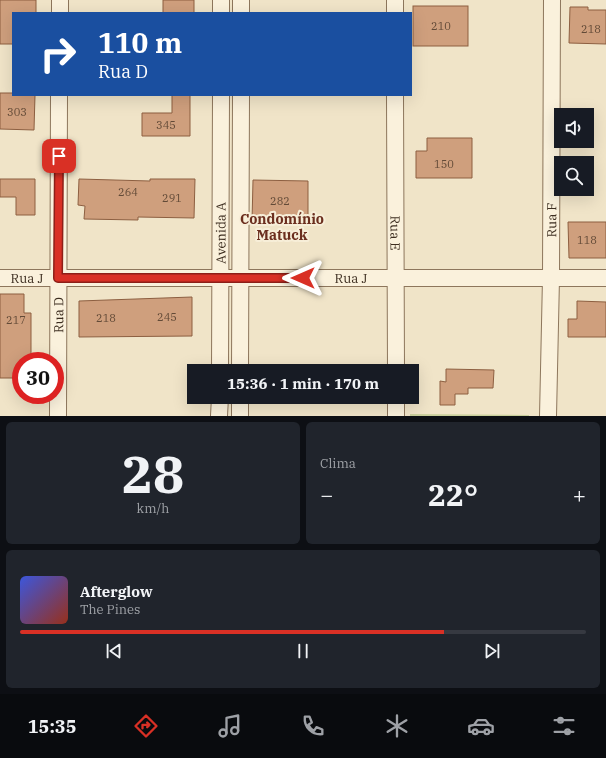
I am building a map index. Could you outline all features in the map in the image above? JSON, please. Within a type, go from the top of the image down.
[{"type":"street","points":[[60,0],[60,12]]},
{"type":"street","points":[[221,0],[221,12]]},
{"type":"street","points":[[241,0],[241,12]]},
{"type":"street","points":[[394,0],[395,12]]},
{"type":"street","name":"Rua F","points":[[548,416],[551,278],[552,0]]},
{"type":"street","name":"Rua D","points":[[58,416],[59,96]]},
{"type":"street","name":"Avenida A","points":[[220,364],[221,96]]},
{"type":"street","name":"Avenida A","points":[[240,364],[241,96]]},
{"type":"street","name":"Rua E","points":[[395,96],[396,364]]},
{"type":"street","name":"Rua J","points":[[0,278],[606,278]]},
{"type":"street","points":[[220,404],[220,416]]},
{"type":"street","points":[[240,404],[240,416]]},
{"type":"street","points":[[396,404],[396,416]]},
{"type":"green space","points":[[410,414],[529,415],[529,416],[410,416]]},
{"type":"building","points":[[0,0],[36,0],[36,12],[12,12],[12,44],[0,44]]},
{"type":"building","points":[[163,0],[194,0],[194,12],[163,12]]},
{"type":"building","points":[[413,6],[468,6],[468,46],[413,46]]},
{"type":"building","points":[[570,7],[588,7],[588,10],[606,10],[606,44],[569,43]]},
{"type":"building","points":[[0,93],[12,93],[12,96],[35,96],[34,130],[0,129]]},
{"type":"building","points":[[172,96],[190,96],[190,136],[142,136],[142,113],[172,113]]},
{"type":"building","points":[[427,138],[472,138],[472,178],[416,178],[416,151],[427,151]]},
{"type":"building","points":[[0,179],[35,179],[35,215],[16,215],[16,197],[0,197]]},
{"type":"building","points":[[79,179],[150,181],[150,179],[195,179],[194,218],[138,217],[138,220],[84,219],[85,206],[78,205]]},
{"type":"building","points":[[253,180],[308,181],[308,222],[252,222]]},
{"type":"building","points":[[568,222],[606,222],[606,258],[569,258]]},
{"type":"building","points":[[0,294],[24,294],[24,313],[31,313],[31,352],[12,352],[12,378],[0,378]]},
{"type":"building","points":[[192,297],[192,336],[79,337],[79,301]]},
{"type":"building","points":[[577,301],[606,302],[606,337],[568,337],[568,319],[577,319]]},
{"type":"building","points":[[446,369],[494,370],[493,388],[468,388],[468,394],[455,394],[455,405],[440,405],[440,381],[446,382]]},
{"type":"district","name":"Condomínio Matuck","points":[[282,228]]},
{"type":"route","points":[[59,156],[58,278],[303,278]]}]
